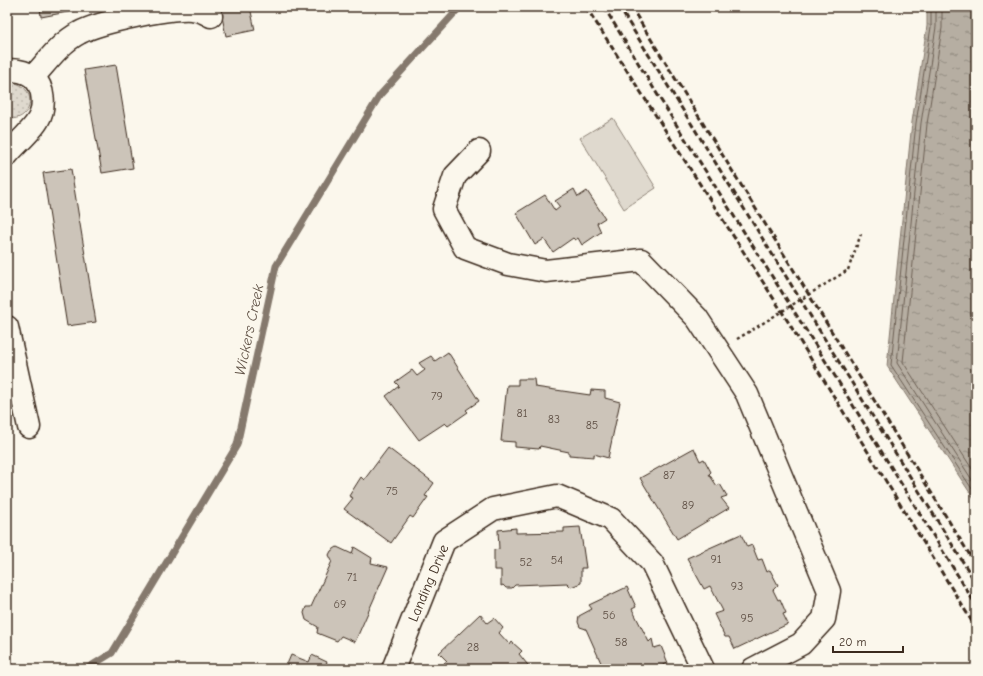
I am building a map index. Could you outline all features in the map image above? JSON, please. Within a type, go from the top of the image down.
[{"type":"street","points":[[33,78],[61,46],[78,33],[97,25],[137,16],[183,9],[197,10],[211,16]]},
{"type":"street","points":[[7,70],[18,70],[33,78],[41,90],[43,105],[38,120],[7,154]]},
{"type":"street","points":[[479,151],[455,176],[444,209],[465,248],[508,264],[546,271],[641,260],[697,318],[747,394],[829,591],[824,619],[801,644],[753,669]]},
{"type":"street","points":[[7,327],[29,427]]},
{"type":"street","name":"Landing Drive","points":[[393,669],[444,541],[493,509],[557,496],[611,519],[652,563],[703,669]]},
{"type":"path","points":[[733,341],[848,270],[861,234]]},
{"type":"shaded area","points":[[12,82],[21,86],[27,91],[29,104],[27,111],[22,116],[7,118],[7,83]]},
{"type":"shaded area","points":[[613,118],[656,188],[624,209],[580,138]]},
{"type":"water","points":[[927,7],[976,7],[976,502],[887,366],[912,122],[927,26]]},
{"type":"building","points":[[40,7],[94,7],[41,17]]},
{"type":"building","points":[[220,7],[250,7],[255,30],[226,36]]},
{"type":"building","points":[[116,65],[133,168],[102,173],[84,70]]},
{"type":"building","points":[[71,169],[96,322],[67,326],[43,173]]},
{"type":"building","points":[[574,189],[578,197],[587,191],[605,218],[597,223],[601,232],[582,245],[578,238],[575,240],[573,238],[553,252],[544,239],[535,245],[516,213],[545,195],[555,211],[560,207],[555,201]]},
{"type":"building","points":[[448,352],[479,401],[466,410],[468,412],[448,426],[445,423],[419,440],[386,396],[399,386],[395,382],[412,370],[417,376],[425,370],[419,363],[431,356],[435,361]]},
{"type":"building","points":[[518,379],[534,379],[535,387],[590,395],[591,390],[605,391],[605,398],[620,402],[608,458],[594,454],[594,457],[569,455],[569,452],[540,446],[539,449],[515,447],[515,442],[501,441],[507,385],[518,385]]},
{"type":"building","points":[[7,413],[9,428],[7,428]]},
{"type":"building","points":[[388,448],[434,483],[425,496],[428,497],[413,518],[410,516],[391,543],[344,509],[353,498],[349,496],[361,477],[364,480]]},
{"type":"building","points":[[694,448],[700,461],[704,459],[711,472],[709,474],[717,486],[720,484],[727,496],[721,498],[729,508],[677,539],[640,478]]},
{"type":"building","points":[[580,527],[586,568],[581,568],[581,583],[571,587],[567,583],[515,585],[512,588],[506,588],[503,585],[501,586],[501,570],[494,570],[494,550],[499,549],[498,530],[516,528],[516,533],[564,532],[564,528]]},
{"type":"building","points":[[741,534],[747,547],[752,545],[758,560],[762,559],[767,572],[770,570],[778,585],[773,590],[778,600],[780,599],[786,613],[783,614],[788,624],[735,649],[729,637],[725,637],[714,614],[723,611],[710,586],[704,589],[687,558]]},
{"type":"building","points":[[337,547],[352,554],[354,547],[372,558],[371,563],[388,567],[355,642],[341,636],[337,641],[317,633],[318,627],[306,620],[304,613],[306,607],[311,607],[332,561],[329,555],[331,551]]},
{"type":"building","points":[[627,587],[636,607],[632,609],[649,642],[652,639],[654,648],[661,646],[668,663],[654,669],[607,669],[605,664],[602,665],[586,629],[580,627],[578,622],[579,616],[592,609],[589,605]]},
{"type":"building","points":[[480,614],[487,623],[494,618],[503,628],[499,633],[510,645],[512,642],[522,651],[519,654],[531,669],[449,669],[444,663],[447,661],[439,653]]},
{"type":"building","points":[[291,655],[309,662],[312,655],[327,662],[325,666],[334,669],[285,669]]},
{"type":"waterway","name":"Wickers Creek","points":[[86,669],[112,653],[237,445],[276,266],[380,95],[460,7]]},
{"type":"railway","points":[[586,7],[779,307],[976,628]]},
{"type":"railway","points":[[604,7],[976,605]]},
{"type":"railway","points":[[619,7],[976,583]]},
{"type":"railway","points":[[631,7],[976,565]]}]
